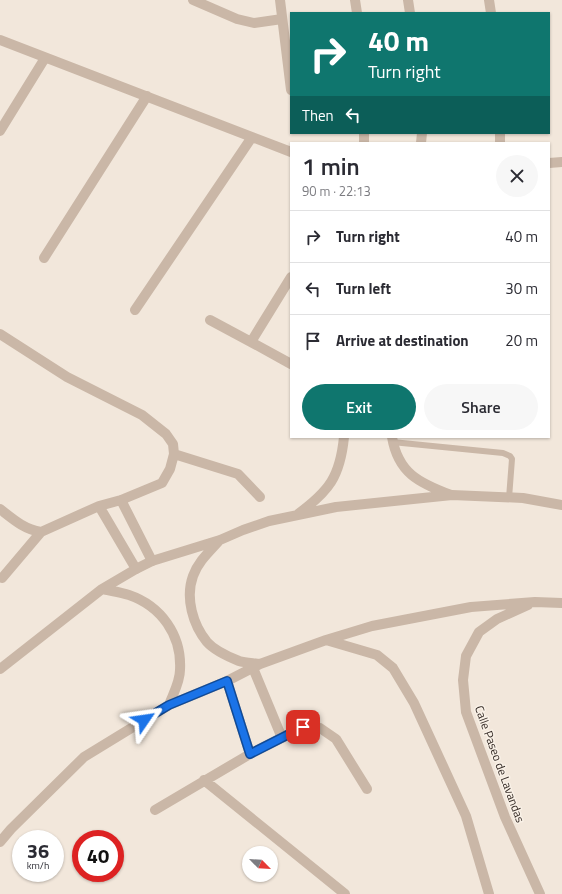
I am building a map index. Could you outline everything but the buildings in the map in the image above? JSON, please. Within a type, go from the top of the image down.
[{"type":"street","points":[[193,0],[237,19],[254,23],[282,19]]},
{"type":"street","points":[[280,0],[290,82]]},
{"type":"street","points":[[355,0],[357,12]]},
{"type":"street","points":[[408,0],[410,12]]},
{"type":"street","points":[[489,0],[490,12]]},
{"type":"street","points":[[0,40],[290,152]]},
{"type":"street","points":[[0,131],[46,58]]},
{"type":"street","points":[[44,258],[147,96]]},
{"type":"street","points":[[135,310],[252,137]]},
{"type":"street","points":[[550,163],[562,162]]},
{"type":"street","points":[[251,342],[290,279]]},
{"type":"street","points":[[210,320],[290,363]]},
{"type":"street","points":[[0,334],[67,377],[142,415],[166,434],[173,444],[174,454],[170,470],[162,483],[121,500],[99,506],[41,532],[2,578]]},
{"type":"street","points":[[295,516],[319,498],[335,478],[342,454],[344,438]]},
{"type":"street","points":[[392,439],[394,450],[408,474],[427,486],[452,495]]},
{"type":"street","points":[[174,454],[238,474],[260,497]]},
{"type":"street","points":[[0,669],[102,589],[136,569],[152,561],[220,540],[256,525],[336,507],[452,495],[509,498],[562,505]]},
{"type":"street","points":[[121,500],[152,561]]},
{"type":"street","points":[[99,506],[136,569]]},
{"type":"street","points":[[0,509],[29,530],[41,532]]},
{"type":"street","points":[[220,540],[203,559],[193,576],[190,594],[191,609],[198,627],[208,643],[239,661],[256,666]]},
{"type":"street","points":[[102,589],[127,594],[144,601],[157,611],[176,637],[180,670],[178,683],[169,705]]},
{"type":"street","points":[[0,842],[11,829],[84,757],[169,705],[227,681],[256,666],[326,640],[372,626],[471,608],[535,602],[562,603]]},
{"type":"street","name":"Calle Paseo de Lavandas","points":[[535,602],[498,620],[479,632],[466,656],[463,680],[466,712],[505,817],[540,894]]},
{"type":"street","points":[[326,640],[377,655],[393,668],[414,703],[466,816],[488,894]]},
{"type":"street","points":[[256,666],[282,738]]},
{"type":"street","points":[[227,681],[250,754]]},
{"type":"street","points":[[155,810],[250,754],[303,727],[320,728],[336,739],[367,789]]},
{"type":"street","points":[[204,780],[345,894]]},
{"type":"lane","points":[[392,439],[504,453],[510,456],[512,459],[509,498]]},
{"type":"route","points":[[144,720],[169,705],[227,681],[250,754],[303,727]]}]
